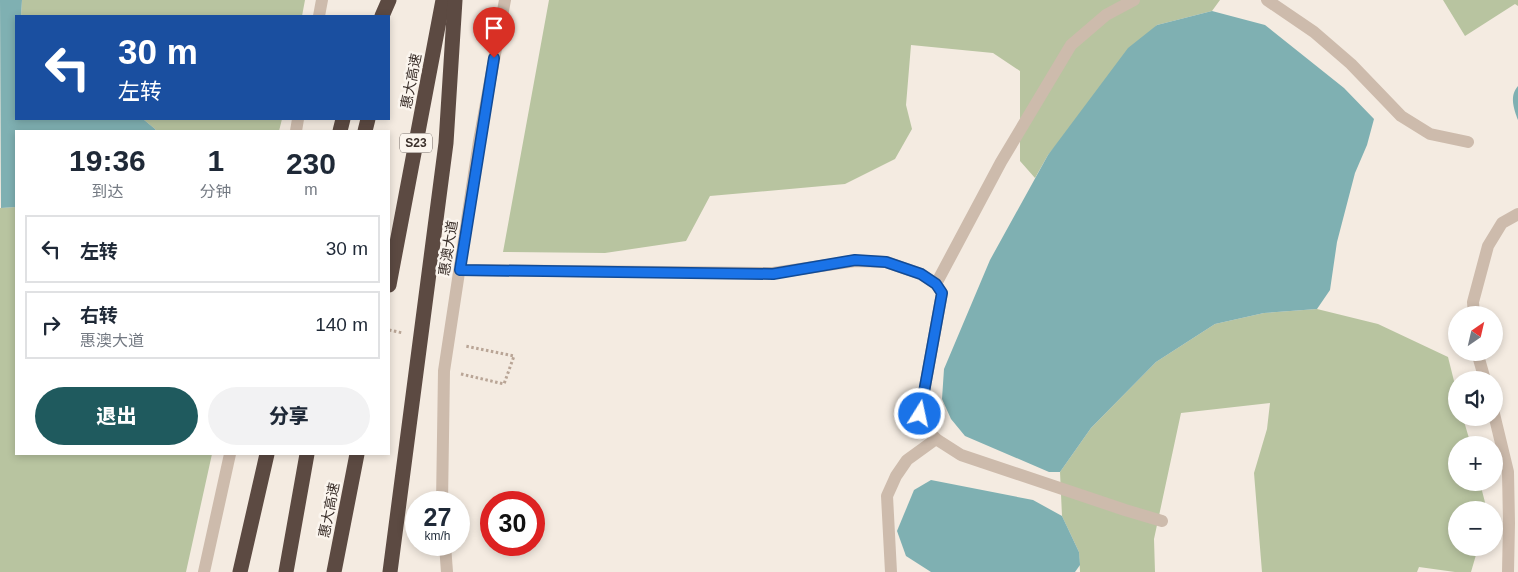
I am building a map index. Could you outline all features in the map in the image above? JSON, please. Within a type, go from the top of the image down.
[{"type":"highway","points":[[384,15],[389,0]]},
{"type":"highway","name":"惠大高速","points":[[390,280],[443,0]]},
{"type":"highway","points":[[390,572],[446,143],[455,0]]},
{"type":"highway","points":[[240,572],[267,455]]},
{"type":"highway","points":[[286,572],[307,455]]},
{"type":"highway","name":"惠大高速","points":[[334,572],[357,455]]},
{"type":"street","points":[[319,15],[322,0]]},
{"type":"street","name":"惠澳大道","points":[[442,491],[444,370],[481,132],[505,0]]},
{"type":"street","points":[[936,284],[1001,162],[1072,45],[1106,15],[1134,0]]},
{"type":"street","points":[[1267,0],[1314,32],[1352,64],[1400,116],[1430,134],[1468,142]]},
{"type":"street","points":[[1473,306],[1488,246],[1502,223],[1518,214]]},
{"type":"street","points":[[460,270],[773,274],[855,260],[886,262],[921,274],[936,284],[942,293],[920,414],[927,429],[936,439],[961,455],[1162,521]]},
{"type":"street","points":[[1497,426],[1508,472],[1508,572]]},
{"type":"street","points":[[891,572],[887,496],[896,476],[907,460],[936,439]]},
{"type":"street","points":[[204,572],[230,455]]},
{"type":"street","points":[[446,556],[447,572]]},
{"type":"green space","points":[[22,0],[305,0],[302,15],[21,15]]},
{"type":"green space","points":[[549,0],[1220,0],[1212,11],[1157,25],[1048,155],[1035,178],[1020,161],[1020,71],[993,53],[911,45],[906,105],[912,129],[895,159],[845,184],[710,196],[686,241],[605,253],[503,252]]},
{"type":"green space","points":[[1443,0],[1518,0],[1518,6],[1515,4],[1465,36]]},
{"type":"green space","points":[[144,120],[282,120],[279,130],[155,129]]},
{"type":"green space","points":[[15,207],[15,455],[212,455],[186,572],[0,572],[0,208]]},
{"type":"green space","points":[[1317,309],[1378,324],[1448,357],[1452,371],[1448,371],[1448,426],[1465,426],[1468,436],[1448,436],[1448,491],[1482,491],[1485,501],[1448,501],[1448,556],[1476,556],[1471,572],[1455,572],[1419,567],[1417,572],[1262,572],[1254,473],[1267,429],[1270,403],[1181,413],[1154,539],[1155,572],[1080,572],[1079,552],[1062,516],[1060,472],[1091,428],[1156,362],[1215,324],[1264,313]]},
{"type":"water","points":[[0,0],[22,0],[21,15],[15,15],[15,120],[144,120],[156,130],[15,130],[15,207],[1,208]]},
{"type":"water","points":[[1212,11],[1265,25],[1344,88],[1374,119],[1367,145],[1355,173],[1337,242],[1330,290],[1317,309],[1264,313],[1215,324],[1156,362],[1091,428],[1060,472],[1049,472],[965,436],[951,419],[942,399],[944,369],[990,260],[1048,155],[1128,48],[1157,25]]},
{"type":"water","points":[[1518,86],[1518,120],[1513,98]]},
{"type":"water","points":[[931,480],[1033,500],[1062,516],[1079,552],[1080,565],[1075,572],[931,572],[906,556],[897,531],[914,490]]},
{"type":"route","points":[[494,58],[479,142],[460,270],[773,274],[855,260],[886,262],[921,274],[936,284],[942,293],[920,414]]}]
